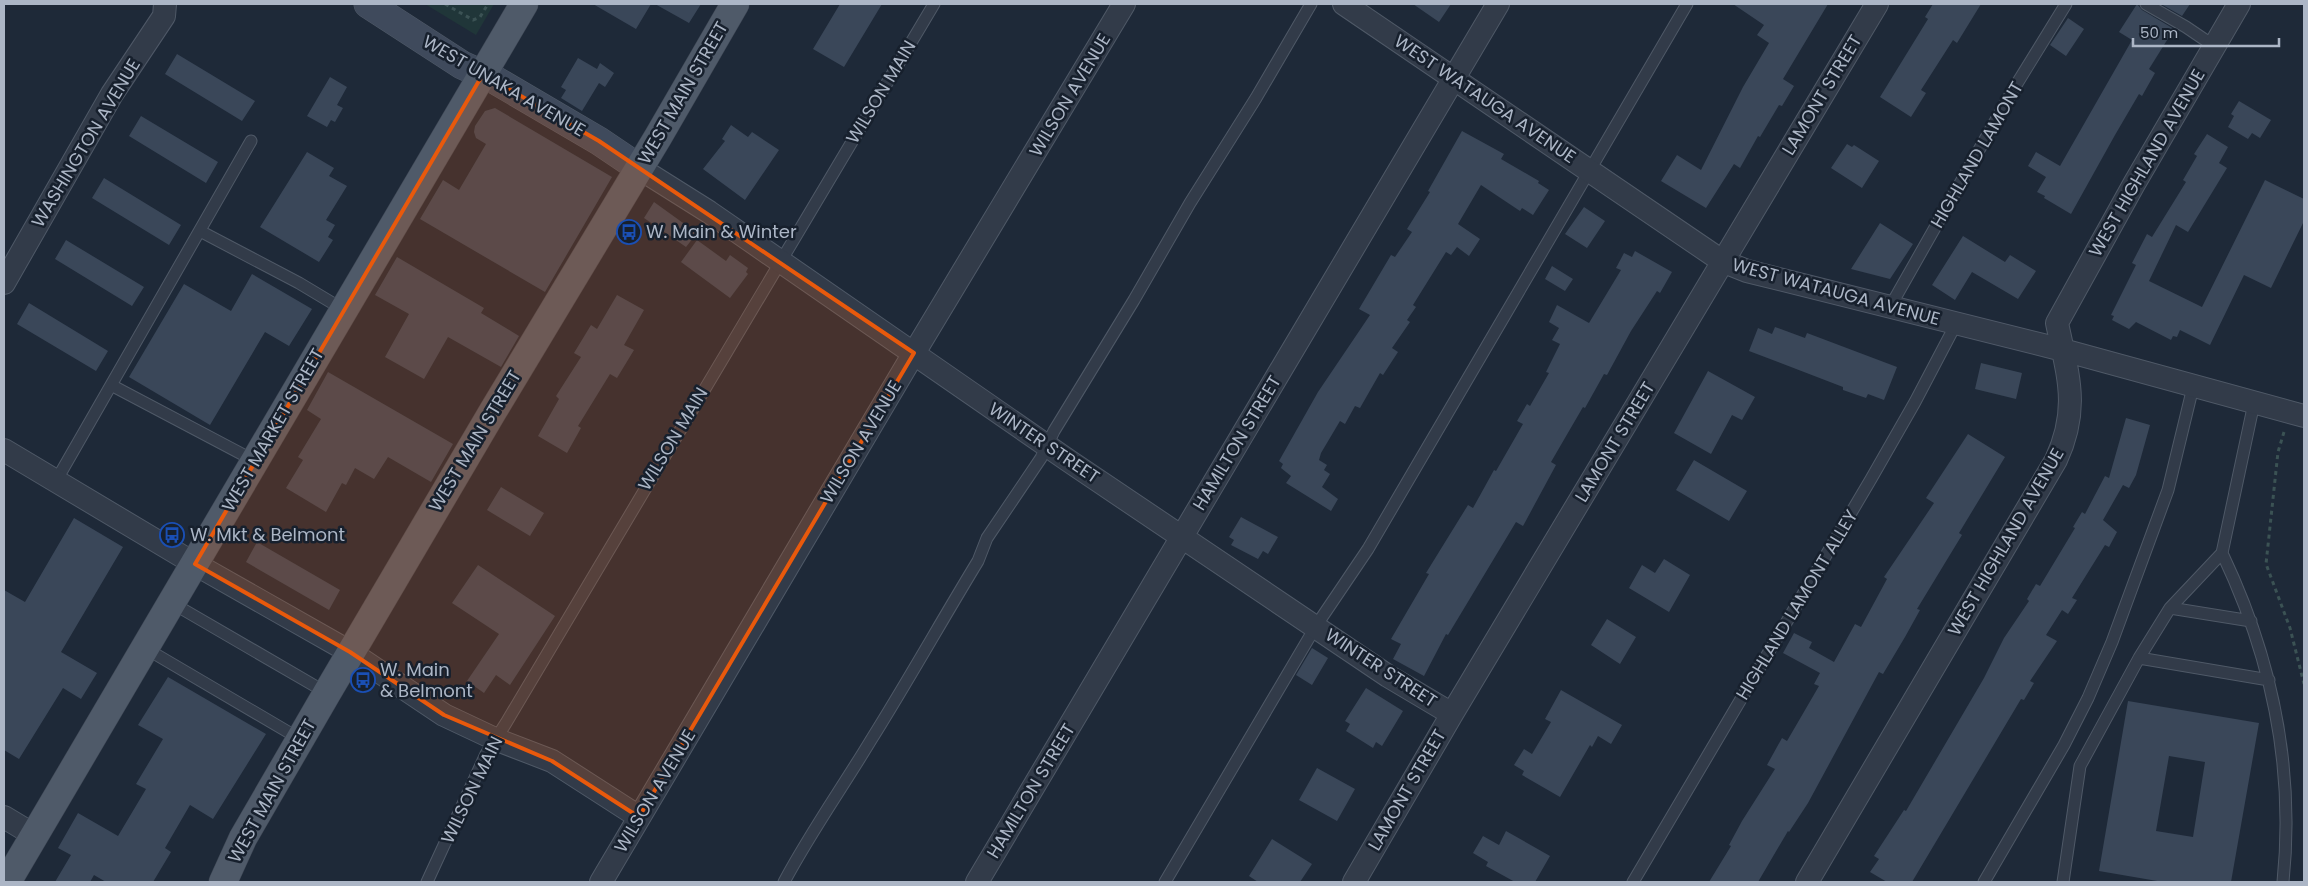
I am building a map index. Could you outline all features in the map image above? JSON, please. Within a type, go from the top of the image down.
[{"type":"main road","name":"WEST UNAKA AVENUE","points":[[368,4],[462,65],[483,74],[599,141],[639,168]]},
{"type":"main road","name":"WEST MARKET STREET","points":[[7,882],[524,4]]},
{"type":"main road","name":"WEST MAIN STREET","points":[[223,882],[243,838],[350,652],[735,4]]},
{"type":"street","name":"WASHINGTON AVENUE","points":[[4,283],[112,94],[164,16],[165,4]]},
{"type":"street","name":"WILSON AVENUE","points":[[601,882],[914,353],[1124,4]]},
{"type":"street","name":"WEST WATAUGA AVENUE","points":[[1344,4],[1722,261],[1747,271],[2063,350],[2297,414]]},
{"type":"street","name":"HAMILTON STREET","points":[[977,882],[1498,4]]},
{"type":"street","name":"LAMONT STREET","points":[[1354,882],[1452,714],[1877,4]]},
{"type":"street","name":"WEST HIGHLAND AVENUE","points":[[1807,882],[2056,460],[2066,438],[2070,417],[2069,373],[2057,323],[2239,4]]},
{"type":"street","name":"WINTER STREET","points":[[639,168],[780,261],[1047,446],[1388,676],[1452,714]]},
{"type":"street","points":[[4,450],[195,564],[350,652],[444,715],[495,739],[552,761],[639,817]]},
{"type":"street","points":[[4,817],[34,835]]},
{"type":"lane","name":"WILSON MAIN","points":[[427,882],[486,754],[934,4]]},
{"type":"lane","points":[[784,882],[806,841],[846,781],[902,690],[978,561],[987,538],[1041,458],[1190,203],[1256,98],[1311,4]]},
{"type":"lane","points":[[1164,882],[1316,626],[1368,549],[1687,4]]},
{"type":"lane","name":"HIGHLAND LAMONT","points":[[1890,307],[2013,90],[2066,4]]},
{"type":"lane","points":[[2146,4],[2214,46]]},
{"type":"lane","points":[[56,481],[251,141]]},
{"type":"lane","points":[[200,231],[299,282],[344,310]]},
{"type":"lane","name":"HIGHLAND LAMONT ALLEY","points":[[1633,882],[1871,479],[1915,402],[1956,324]]},
{"type":"lane","points":[[111,385],[255,461]]},
{"type":"lane","points":[[1984,882],[2064,745],[2088,698],[2112,642],[2168,490],[2193,387]]},
{"type":"lane","points":[[2064,882],[2080,766],[2139,658],[2170,608],[2222,553],[2254,403]]},
{"type":"lane","points":[[2222,553],[2240,591],[2251,621],[2276,707],[2285,784],[2285,860],[2283,882]]},
{"type":"lane","points":[[172,603],[327,692]]},
{"type":"lane","points":[[2170,608],[2251,621]]},
{"type":"lane","points":[[145,648],[300,739]]},
{"type":"lane","points":[[2139,658],[2269,680]]},
{"type":"path","points":[[445,4],[473,20],[480,17],[488,4]]},
{"type":"path","points":[[2297,414],[2278,452],[2266,564],[2290,628],[2304,684]]},
{"type":"highlighted area","points":[[483,74],[599,141],[914,353],[639,817],[552,761],[444,715],[350,652],[195,564]]},
{"type":"green space","points":[[425,4],[494,4],[476,35]]},
{"type":"building","points":[[593,4],[651,4],[636,29]]},
{"type":"building","points":[[655,4],[701,4],[689,23]]},
{"type":"building","points":[[840,4],[882,4],[844,67],[813,49]]},
{"type":"building","points":[[1413,4],[1451,4],[1439,22]]},
{"type":"building","points":[[1733,4],[1828,4],[1783,79],[1794,86],[1782,106],[1779,105],[1760,137],[1758,136],[1740,168],[1734,164],[1706,208],[1661,181],[1677,155],[1701,170],[1743,87],[1769,43],[1757,35],[1764,25]]},
{"type":"building","points":[[1933,4],[1981,4],[1957,43],[1953,40],[1921,90],[1926,93],[1911,117],[1880,97],[1928,19],[1925,17]]},
{"type":"building","points":[[2137,4],[2142,10],[2174,29],[2149,69],[2155,73],[2142,96],[2139,94],[2071,214],[2037,192],[2046,177],[2028,166],[2036,152],[2060,166],[2132,40],[2119,32]]},
{"type":"building","points":[[2161,4],[2190,4],[2182,16]]},
{"type":"building","points":[[2068,18],[2084,29],[2066,56],[2050,45]]},
{"type":"building","points":[[177,54],[255,101],[242,121],[165,74]]},
{"type":"building","points":[[578,58],[597,69],[600,63],[614,73],[605,87],[599,83],[582,111],[561,98],[566,90],[561,87]]},
{"type":"building","points":[[330,77],[347,87],[337,105],[343,108],[335,122],[331,120],[327,127],[307,116]]},
{"type":"building","points":[[2239,101],[2271,120],[2260,138],[2252,133],[2248,139],[2228,127],[2234,116],[2231,114]]},
{"type":"building","points":[[495,108],[612,177],[545,292],[420,219],[443,180],[459,190],[486,144],[476,138],[475,126],[485,111]]},
{"type":"building","points":[[141,116],[218,162],[206,183],[129,136]]},
{"type":"building","points":[[731,125],[748,137],[752,132],[779,150],[745,200],[703,169],[725,141],[722,139]]},
{"type":"building","points":[[1462,131],[1504,154],[1501,159],[1539,181],[1538,183],[1549,190],[1533,215],[1522,208],[1520,211],[1481,185],[1458,224],[1480,239],[1469,256],[1457,247],[1451,255],[1446,252],[1413,305],[1416,307],[1407,320],[1410,322],[1392,348],[1398,352],[1383,375],[1380,373],[1360,408],[1355,406],[1345,424],[1340,421],[1321,453],[1319,460],[1327,465],[1324,470],[1330,474],[1322,487],[1338,499],[1331,511],[1286,483],[1291,476],[1281,468],[1283,464],[1279,461],[1318,392],[1370,315],[1359,309],[1391,255],[1395,257],[1412,232],[1407,229],[1430,192],[1428,191]]},
{"type":"building","points":[[2207,134],[2228,147],[2219,163],[2227,168],[2188,232],[2176,225],[2149,281],[2202,307],[2265,180],[2304,199],[2304,221],[2271,288],[2244,275],[2210,345],[2180,330],[2177,337],[2173,336],[2171,340],[2136,322],[2129,329],[2112,320],[2114,316],[2111,315],[2136,265],[2132,263],[2147,234],[2152,237],[2186,182],[2183,180],[2197,156],[2194,154]]},
{"type":"building","points":[[1847,144],[1852,147],[1854,145],[1879,161],[1862,188],[1831,168]]},
{"type":"building","points":[[307,152],[334,168],[329,176],[347,186],[326,220],[335,225],[328,237],[333,240],[319,262],[260,227]]},
{"type":"building","points":[[104,178],[181,225],[169,245],[92,198]]},
{"type":"building","points":[[654,202],[697,233],[686,247],[644,218]]},
{"type":"building","points":[[1584,207],[1605,221],[1587,248],[1565,234]]},
{"type":"building","points":[[1880,223],[1913,244],[1890,279],[1851,269]]},
{"type":"building","points":[[1963,236],[2005,262],[2010,255],[2036,271],[2018,299],[1972,272],[1955,300],[1932,285]]},
{"type":"building","points":[[66,240],[144,287],[132,306],[55,259]]},
{"type":"building","points":[[697,240],[726,261],[730,255],[748,268],[746,272],[748,274],[730,298],[681,262]]},
{"type":"building","points":[[1635,251],[1672,272],[1660,293],[1657,291],[1631,331],[1607,375],[1604,374],[1585,408],[1583,407],[1551,462],[1556,465],[1523,526],[1516,522],[1448,635],[1446,634],[1424,676],[1393,659],[1401,644],[1391,639],[1429,574],[1426,573],[1468,505],[1473,508],[1494,470],[1496,471],[1523,424],[1517,421],[1527,404],[1530,406],[1549,373],[1546,372],[1560,344],[1552,340],[1559,328],[1549,322],[1557,305],[1589,323],[1621,270],[1616,268],[1624,253],[1632,257]]},
{"type":"building","points":[[397,257],[484,308],[481,313],[519,336],[501,367],[448,337],[424,379],[385,357],[409,314],[375,295]]},
{"type":"building","points":[[1552,266],[1573,279],[1565,291],[1545,279]]},
{"type":"building","points":[[252,274],[312,309],[289,346],[265,332],[210,425],[129,377],[184,284],[231,311]]},
{"type":"building","points":[[617,295],[644,310],[624,345],[634,350],[617,378],[610,374],[578,426],[581,428],[567,453],[538,436],[559,399],[556,396],[581,357],[574,353],[591,325],[597,329]]},
{"type":"building","points":[[29,303],[108,351],[96,371],[17,324]]},
{"type":"building","points":[[1775,327],[1805,338],[1807,333],[1897,367],[1884,400],[1868,394],[1866,398],[1843,390],[1843,387],[1749,351],[1758,328],[1772,334]]},
{"type":"building","points":[[1981,363],[2022,373],[2016,399],[1975,389]]},
{"type":"building","points":[[1708,371],[1755,397],[1742,420],[1732,415],[1711,454],[1674,433]]},
{"type":"building","points":[[328,372],[453,444],[431,482],[388,457],[374,479],[355,468],[346,485],[342,483],[326,512],[286,488],[303,460],[298,457],[321,419],[307,410]]},
{"type":"building","points":[[2126,418],[2150,425],[2136,475],[2129,488],[2123,485],[2103,520],[2117,532],[2109,547],[2105,545],[2072,598],[2077,600],[2068,614],[2062,610],[2046,635],[2057,641],[2030,681],[2034,683],[2024,700],[2021,699],[1912,882],[1887,882],[1870,872],[1879,859],[1874,856],[1904,810],[1906,811],[1984,678],[2004,638],[2029,601],[2027,599],[2036,584],[2040,586],[2075,528],[2073,527],[2082,512],[2085,514],[2105,476],[2109,478]]},
{"type":"building","points":[[1968,434],[2005,457],[1959,533],[1962,535],[1917,609],[1920,610],[1905,637],[1883,674],[1879,672],[1808,803],[1788,831],[1758,882],[1709,882],[1731,846],[1729,845],[1742,821],[1775,769],[1767,765],[1782,738],[1787,741],[1819,686],[1814,684],[1820,673],[1783,653],[1794,633],[1812,642],[1809,648],[1834,662],[1855,624],[1861,627],[1887,579],[1884,577],[1934,503],[1926,498]]},
{"type":"building","points":[[1694,460],[1747,491],[1729,521],[1676,490]]},
{"type":"building","points":[[501,487],[544,513],[530,536],[487,510]]},
{"type":"building","points":[[1241,517],[1278,537],[1268,554],[1263,551],[1258,559],[1231,545],[1234,540],[1229,537]]},
{"type":"building","points":[[74,518],[123,547],[61,652],[97,673],[81,699],[63,688],[19,759],[4,750],[4,590],[25,602]]},
{"type":"building","points":[[257,542],[340,590],[329,610],[246,562]]},
{"type":"building","points":[[1664,559],[1690,575],[1669,612],[1629,588],[1642,565],[1655,573]]},
{"type":"building","points":[[478,565],[555,616],[510,685],[496,675],[484,693],[467,681],[499,634],[452,603]]},
{"type":"building","points":[[1607,619],[1636,637],[1620,664],[1591,645]]},
{"type":"building","points":[[1312,648],[1328,658],[1312,685],[1296,675]]},
{"type":"building","points":[[168,677],[266,734],[213,819],[190,805],[165,848],[171,852],[153,882],[106,882],[94,875],[90,882],[55,882],[71,855],[58,848],[78,813],[118,836],[146,789],[136,784],[163,739],[138,725]]},
{"type":"building","points":[[1366,688],[1403,711],[1382,746],[1376,742],[1373,748],[1346,731],[1350,724],[1345,721]]},
{"type":"building","points":[[1561,690],[1622,725],[1611,744],[1598,736],[1592,747],[1590,745],[1560,797],[1522,775],[1524,771],[1514,765],[1524,749],[1532,754],[1551,722],[1545,719]]},
{"type":"building","points":[[2128,701],[2259,723],[2231,882],[2163,882],[2099,871]],"holes":[[[2169,756],[2205,762],[2193,837],[2156,831]]]},
{"type":"building","points":[[1317,768],[1355,789],[1337,821],[1299,800]]},
{"type":"building","points":[[1506,831],[1550,856],[1535,882],[1515,882],[1486,866],[1488,862],[1473,853],[1483,836],[1499,845]]},
{"type":"building","points":[[1272,839],[1312,864],[1300,882],[1258,882],[1249,876]]},
{"type":"place","name":"W. Main & Winter","points":[[629,232]]},
{"type":"place","name":"W. Mkt & Belmont","points":[[172,535]]},
{"type":"place","name":"W. Main & Belmont","points":[[363,680]]}]
